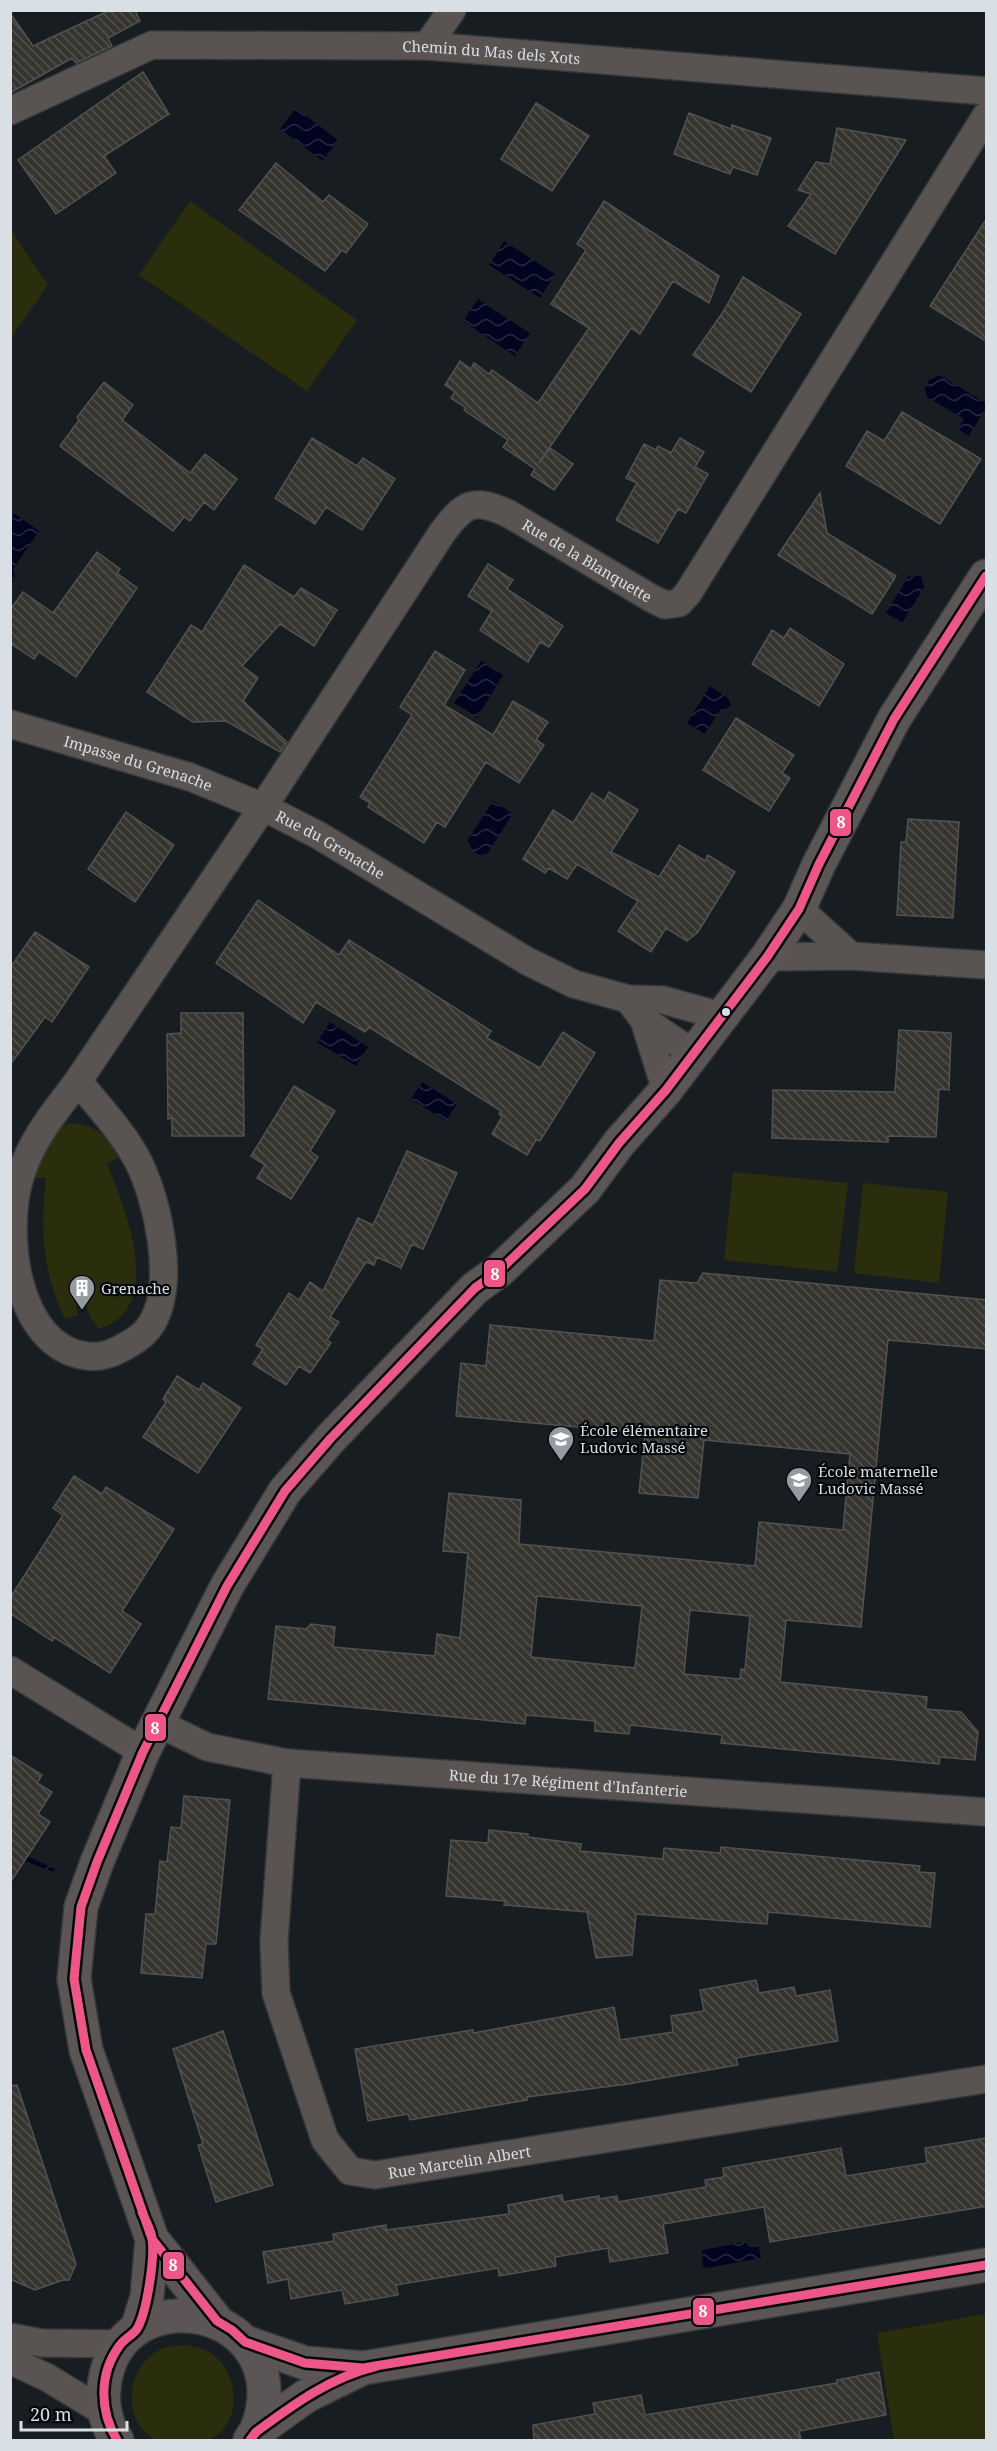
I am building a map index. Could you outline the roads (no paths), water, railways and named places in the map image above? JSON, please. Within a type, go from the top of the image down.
[{"type":"street","points":[[427,46],[452,10]]},
{"type":"street","name":"Chemin du Mas dels Xots","points":[[10,111],[152,45],[427,46],[987,91]]},
{"type":"street","name":"Rue de la Blanquette","points":[[263,807],[442,533],[455,516],[471,504],[489,504],[651,598],[665,604],[679,603],[987,116]]},
{"type":"street","points":[[217,2321],[152,2239],[86,2050],[74,1979],[81,1907],[97,1862],[143,1752],[227,1586],[285,1491],[331,1438],[475,1288],[500,1270],[585,1190],[619,1143],[666,1090],[767,957],[799,909],[819,864],[894,718],[987,576]]},
{"type":"street","name":"Impasse du Grenache","points":[[10,724],[190,777],[263,807]]},
{"type":"street","name":"Rue du Grenache","points":[[78,1081],[137,1159],[148,1185],[161,1234],[164,1271],[159,1303],[153,1322],[140,1338],[114,1354],[87,1356],[60,1348],[34,1320],[17,1276],[12,1226],[19,1178],[34,1140],[78,1081],[263,807],[318,835],[527,961],[574,984],[628,999],[663,1000],[721,1016]]},
{"type":"street","points":[[799,909],[851,956]]},
{"type":"street","points":[[767,957],[851,956],[987,965]]},
{"type":"street","points":[[628,999],[644,1020],[694,1054]]},
{"type":"street","points":[[644,1020],[666,1090]]},
{"type":"street","points":[[10,1670],[143,1752]]},
{"type":"street","name":"Rue du 17e Régiment d'Infanterie","points":[[158,1723],[207,1747],[287,1763],[987,1812]]},
{"type":"street","name":"Rue Marcelin Albert","points":[[287,1763],[274,1941],[276,1993],[324,2140],[350,2171],[375,2175],[987,2079]]},
{"type":"street","points":[[111,2426],[103,2388],[108,2365],[129,2337],[147,2297],[152,2239]]},
{"type":"street","points":[[245,2342],[305,2363],[363,2368],[987,2265]]},
{"type":"street","points":[[10,2337],[42,2343],[129,2337],[162,2317],[190,2314],[217,2321],[232,2330],[245,2342],[258,2362],[264,2385],[263,2409],[253,2436]]},
{"type":"street","points":[[10,2360],[48,2378],[111,2426]]},
{"type":"street","points":[[253,2436],[306,2396],[363,2368]]},
{"type":"water","points":[[296,108],[338,140],[323,161],[280,129]]},
{"type":"water","points":[[504,241],[555,274],[540,298],[489,265]]},
{"type":"water","points":[[478,299],[530,333],[515,356],[463,321]]},
{"type":"water","points":[[939,375],[986,403],[986,408],[969,436],[958,429],[964,419],[927,397],[925,389],[928,381]]},
{"type":"water","points":[[14,513],[39,531],[13,569],[15,578],[11,584],[11,519]]},
{"type":"water","points":[[909,575],[912,578],[920,575],[922,584],[925,586],[902,623],[886,613]]},
{"type":"water","points":[[481,661],[503,675],[477,718],[454,703]]},
{"type":"water","points":[[710,686],[728,698],[731,705],[726,709],[721,709],[705,734],[687,723]]},
{"type":"water","points":[[493,801],[513,814],[487,854],[480,855],[471,850],[467,841]]},
{"type":"water","points":[[330,1022],[368,1047],[356,1066],[317,1042]]},
{"type":"water","points":[[422,1082],[457,1104],[446,1121],[411,1099]]},
{"type":"water","points":[[10,1848],[55,1869],[54,1872],[11,1856]]},
{"type":"water","points":[[745,2242],[749,2247],[759,2247],[761,2258],[703,2267],[702,2250]]},
{"type":"place","name":"Grenache","points":[[82,1311]]},
{"type":"place","name":"École élémentaire Ludovic Massé","points":[[561,1462]]},
{"type":"place","name":"École maternelle Ludovic Massé","points":[[799,1503]]}]
